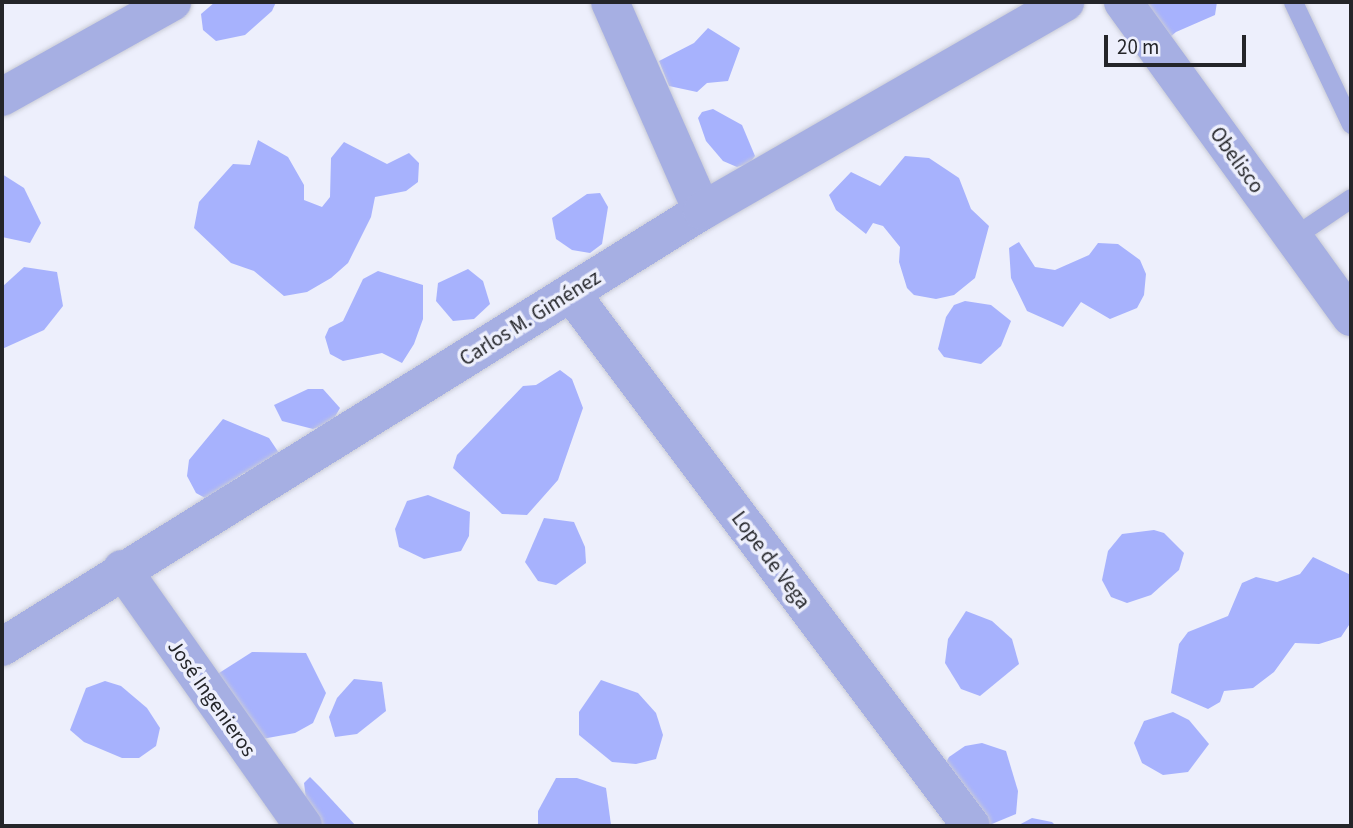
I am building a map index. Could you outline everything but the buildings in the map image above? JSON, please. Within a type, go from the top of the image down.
[{"type":"street","points":[[2,97],[172,2]]},
{"type":"street","points":[[610,2],[702,211]]},
{"type":"street","name":"Carlos M. Giménez","points":[[2,647],[122,569],[702,211],[1065,2]]},
{"type":"street","name":"Obelisco","points":[[1123,2],[1351,317]]},
{"type":"street","name":"Lope de Vega","points":[[571,293],[971,826]]},
{"type":"street","name":"José Ingenieros","points":[[122,569],[303,826]]},
{"type":"lane","points":[[1293,2],[1351,124]]},
{"type":"lane","points":[[1293,237],[1351,198]]},
{"type":"shaded area","points":[[215,2],[276,2],[272,11],[245,35],[216,41],[203,30],[201,14]]},
{"type":"shaded area","points":[[1141,2],[1217,2],[1215,15],[1176,32],[1162,44]]},
{"type":"shaded area","points":[[708,28],[740,48],[728,81],[707,83],[697,92],[669,86],[659,61],[694,43]]},
{"type":"shaded area","points":[[713,109],[742,125],[755,156],[750,163],[737,167],[723,161],[706,141],[698,118],[702,112]]},
{"type":"shaded area","points":[[258,140],[288,157],[304,185],[304,200],[322,207],[330,197],[331,158],[344,142],[387,164],[409,153],[419,163],[418,182],[406,191],[375,197],[371,217],[348,263],[331,278],[307,292],[284,296],[254,271],[231,263],[194,228],[199,202],[233,164],[250,165]]},
{"type":"shaded area","points":[[905,156],[929,158],[959,178],[971,209],[989,226],[975,278],[954,295],[936,299],[914,295],[907,288],[899,262],[900,247],[883,226],[873,223],[866,234],[836,210],[829,195],[851,172],[880,186]]},
{"type":"shaded area","points":[[2,174],[24,188],[41,223],[30,243],[2,237]]},
{"type":"shaded area","points":[[600,193],[608,207],[602,244],[590,253],[572,250],[556,239],[552,218],[587,194]]},
{"type":"shaded area","points":[[1019,242],[1035,267],[1055,270],[1089,255],[1098,243],[1118,244],[1140,260],[1146,274],[1144,295],[1137,308],[1110,319],[1081,302],[1063,327],[1027,311],[1011,278],[1009,248]]},
{"type":"shaded area","points":[[24,267],[57,272],[63,306],[44,330],[2,349],[2,287]]},
{"type":"shaded area","points":[[468,269],[483,281],[490,304],[474,319],[453,321],[436,301],[438,283]]},
{"type":"shaded area","points":[[378,271],[423,285],[423,319],[414,344],[402,363],[382,353],[343,361],[330,354],[325,337],[329,328],[343,321],[363,279]]},
{"type":"shaded area","points":[[965,301],[991,305],[1011,321],[1001,346],[981,364],[944,357],[938,349],[946,317],[954,305]]},
{"type":"shaded area","points":[[560,370],[572,379],[583,408],[558,480],[527,515],[502,514],[453,468],[457,455],[523,386],[536,385]]},
{"type":"shaded area","points":[[308,389],[323,389],[340,408],[332,422],[313,429],[282,421],[274,405]]},
{"type":"shaded area","points":[[223,419],[269,438],[279,453],[254,474],[244,473],[207,499],[196,493],[187,476],[189,460]]},
{"type":"shaded area","points":[[428,495],[470,512],[469,536],[461,551],[424,559],[399,547],[395,529],[407,501]]},
{"type":"shaded area","points":[[544,518],[574,522],[585,547],[586,563],[556,585],[538,581],[525,562]]},
{"type":"shaded area","points":[[1154,530],[1164,533],[1184,553],[1179,570],[1151,595],[1127,603],[1111,597],[1102,580],[1108,551],[1122,534]]},
{"type":"shaded area","points":[[1313,557],[1351,575],[1351,622],[1341,637],[1319,644],[1295,643],[1274,672],[1253,688],[1224,691],[1220,702],[1208,709],[1171,693],[1179,644],[1188,632],[1228,616],[1242,583],[1256,577],[1277,582],[1300,574]]},
{"type":"shaded area","points":[[966,611],[992,621],[1012,639],[1019,664],[980,696],[961,689],[945,663],[948,639]]},
{"type":"shaded area","points":[[252,652],[306,653],[326,693],[313,723],[295,733],[262,739],[216,675]]},
{"type":"shaded area","points":[[354,679],[382,682],[386,711],[357,734],[335,737],[329,717],[337,698]]},
{"type":"shaded area","points":[[601,680],[638,693],[656,713],[663,735],[656,759],[636,764],[612,762],[579,735],[579,712]]},
{"type":"shaded area","points":[[105,681],[121,686],[147,708],[160,728],[156,746],[139,758],[122,758],[84,742],[70,730],[86,688]]},
{"type":"shaded area","points":[[1173,712],[1189,720],[1209,744],[1188,772],[1163,775],[1142,763],[1134,743],[1144,721]]},
{"type":"shaded area","points":[[982,743],[1006,751],[1018,791],[1016,814],[987,826],[933,787],[949,757],[965,746]]},
{"type":"shaded area","points":[[310,777],[356,826],[323,826],[306,799],[304,783]]},
{"type":"shaded area","points":[[556,778],[577,778],[606,788],[611,825],[538,826],[538,811]]},
{"type":"shaded area","points":[[1032,818],[1052,822],[1056,826],[1017,826]]}]
